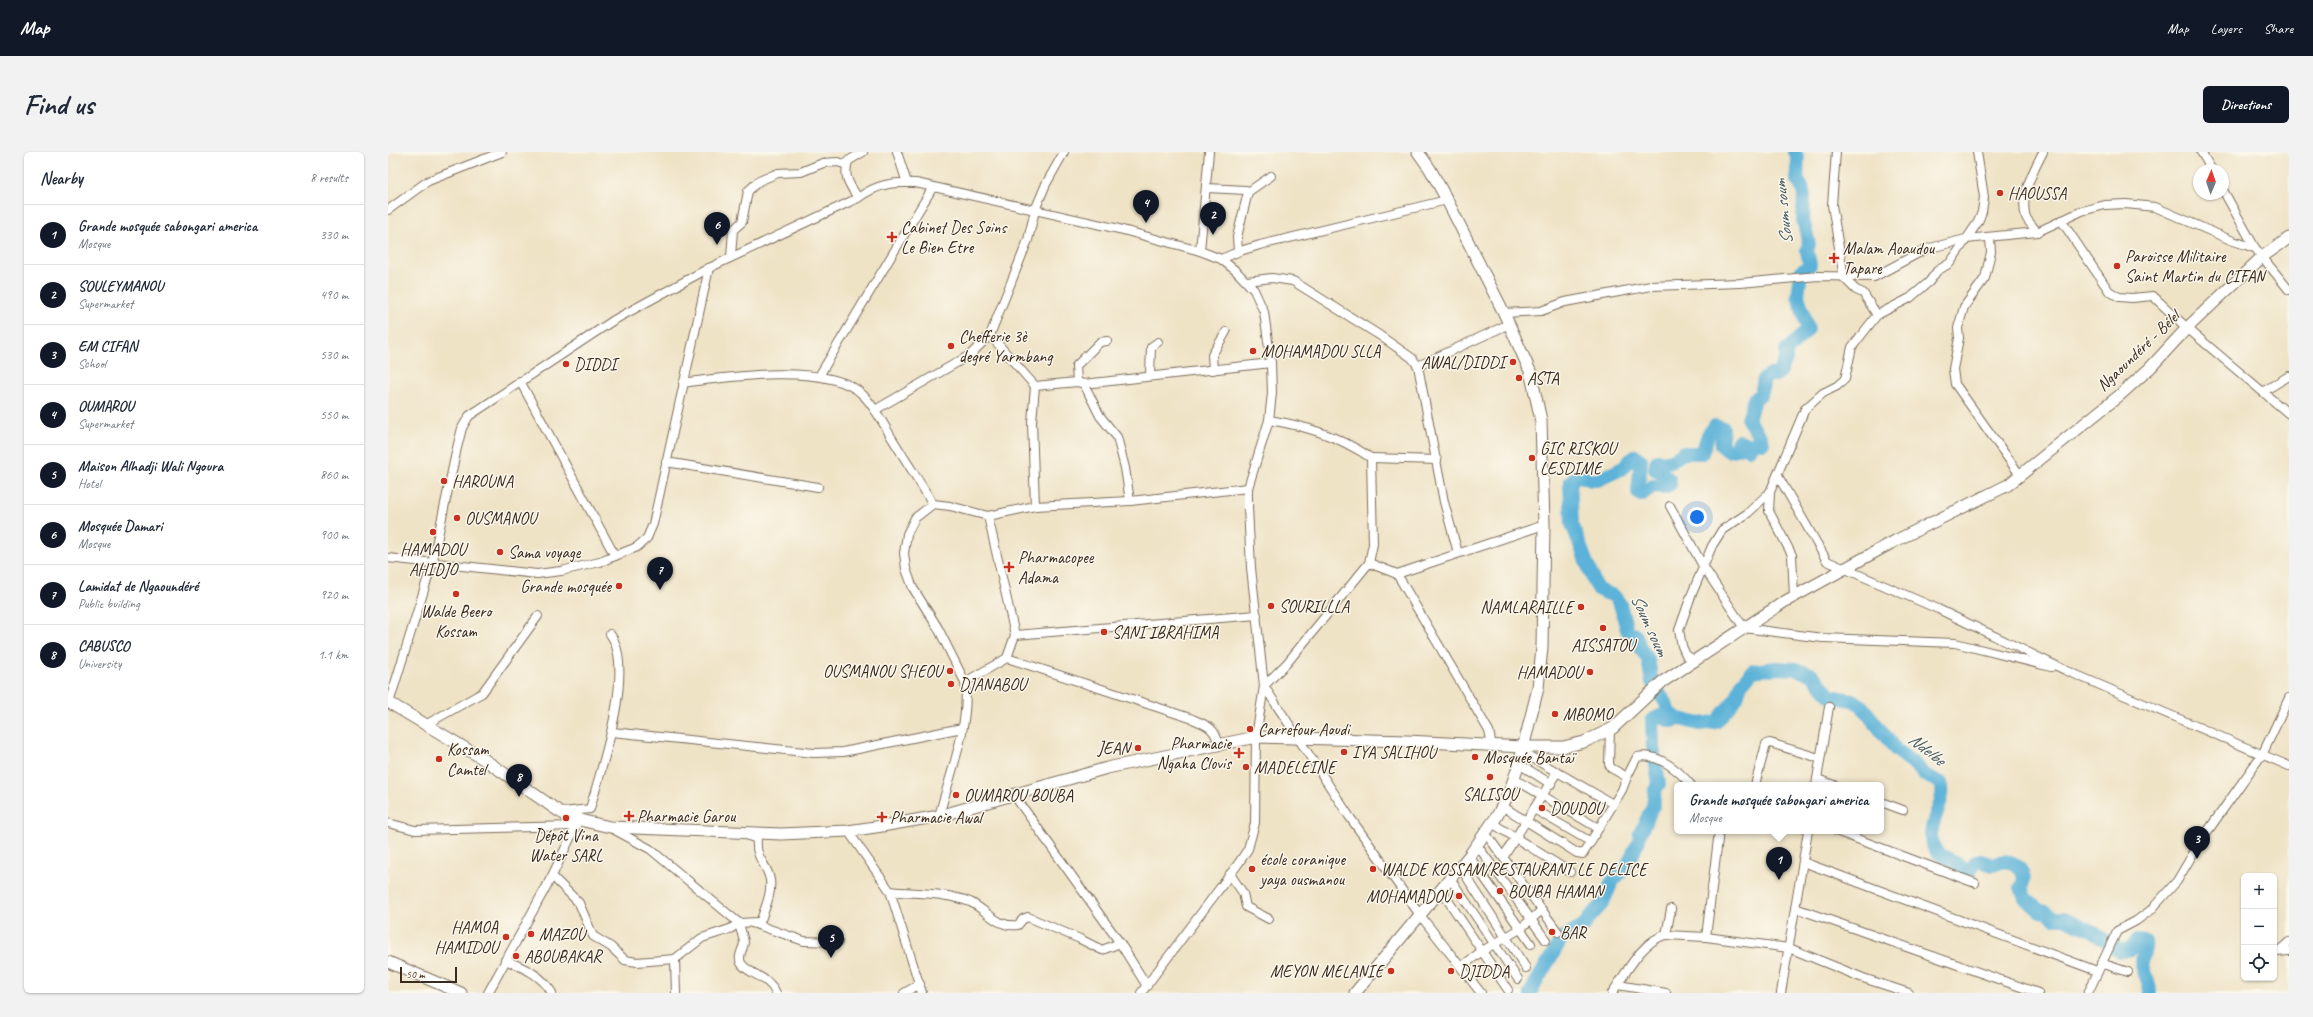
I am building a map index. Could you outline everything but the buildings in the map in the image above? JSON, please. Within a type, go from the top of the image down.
[{"type":"main road","points":[[1355,993],[1469,856],[1486,834],[1502,806],[1514,779],[1523,750],[1538,688],[1542,647],[1544,525],[1541,420],[1530,371],[1504,313],[1447,200],[1430,169],[1418,152]]},
{"type":"main road","name":"Ngaoundéré - Bélel","points":[[389,703],[427,724],[485,760],[560,812],[584,821],[610,827],[781,834],[848,831],[939,816],[1108,768],[1256,736],[1492,746],[1523,750],[1563,747],[1584,742],[1610,729],[1662,682],[1794,596],[1843,569],[2008,485],[2130,386],[2150,368],[2187,328],[2262,257],[2289,238]]},
{"type":"main road","points":[[388,962],[461,993]]},
{"type":"street","points":[[858,198],[847,179],[847,165],[851,158],[863,152]]},
{"type":"street","points":[[897,152],[907,183]]},
{"type":"street","points":[[875,410],[970,355],[990,335],[1028,240],[1035,210],[1046,184],[1064,152]]},
{"type":"street","points":[[1200,251],[1207,188],[1209,152]]},
{"type":"street","points":[[1836,152],[1832,205],[1844,278],[1856,290],[1863,293],[1877,315]]},
{"type":"street","points":[[1694,660],[1686,655],[1682,646],[1679,630],[1703,566],[1722,530],[1748,513],[1770,492],[1778,476],[1781,463],[1806,409],[1823,393],[1837,386],[1845,379],[1852,347],[1877,315],[1892,308],[1922,289],[1937,271],[1950,263],[1982,212],[1984,197],[1977,152]]},
{"type":"street","points":[[2038,232],[2026,217],[2024,201],[2026,190],[2043,152]]},
{"type":"street","points":[[2201,152],[2208,164]]},
{"type":"street","points":[[388,210],[428,181],[495,153]]},
{"type":"street","points":[[731,257],[733,230],[742,222],[748,192],[754,184],[778,173],[801,172],[822,163],[838,162],[847,165]]},
{"type":"street","points":[[1238,251],[1236,237],[1248,192],[1272,176]]},
{"type":"street","points":[[389,703],[432,564],[462,428],[469,416],[520,380],[614,320],[709,268],[858,198],[872,188],[907,183],[933,187],[1035,210],[1200,251],[1222,259],[1247,281],[1254,290],[1264,312],[1271,363],[1272,394],[1269,420],[1248,488],[1251,568],[1264,686],[1256,736],[1255,823],[1253,836],[1248,849],[1141,993]]},
{"type":"street","points":[[819,376],[933,187]]},
{"type":"street","points":[[1207,188],[1246,190],[1248,192]]},
{"type":"street","points":[[1222,259],[1238,251],[1447,200]]},
{"type":"street","points":[[2229,200],[2255,248],[2274,275],[2288,289]]},
{"type":"street","points":[[1504,313],[1541,311],[1565,302],[1651,286],[1740,283],[1818,276],[1844,278],[1874,277],[1926,249],[1966,239],[1990,238],[2038,232],[2060,220],[2082,211],[2105,205],[2126,204],[2155,207],[2232,241],[2255,248]]},
{"type":"street","points":[[2060,220],[2109,291],[2119,297],[2132,298],[2152,295],[2187,328],[2264,391],[2289,414]]},
{"type":"street","points":[[1990,238],[1991,252],[1985,278],[1969,298],[1961,318],[1953,369],[1954,384],[2020,475]]},
{"type":"street","points":[[388,558],[432,564],[537,574],[561,572],[615,556],[637,547],[647,538],[653,524],[709,268]]},
{"type":"street","points":[[1247,281],[1272,278],[1293,281],[1379,335],[1412,358],[1418,366],[1444,502],[1458,553]]},
{"type":"street","points":[[1418,366],[1509,324]]},
{"type":"street","points":[[1213,370],[1212,355],[1214,349],[1226,332]]},
{"type":"street","points":[[990,335],[1035,386],[1032,422],[1035,506]]},
{"type":"street","points":[[1107,341],[1100,342],[1076,366],[1080,383],[1100,416],[1117,437],[1125,468],[1130,501]]},
{"type":"street","points":[[1150,375],[1151,346],[1158,342]]},
{"type":"street","points":[[1035,386],[1080,383],[1271,363]]},
{"type":"street","points":[[683,383],[736,376],[819,376],[844,382],[862,394],[875,410],[933,504]]},
{"type":"street","points":[[2264,391],[2289,376]]},
{"type":"street","points":[[520,380],[615,556]]},
{"type":"street","points":[[1269,420],[1316,430],[1333,436],[1371,458],[1437,460]]},
{"type":"street","points":[[1264,686],[1287,663],[1369,563],[1373,544],[1371,458]]},
{"type":"street","points":[[666,462],[818,487]]},
{"type":"street","points":[[1778,476],[1827,561],[1938,609],[2065,670],[2263,753],[2289,766]]},
{"type":"street","points":[[939,816],[962,728],[967,698],[965,682],[938,628],[913,588],[906,569],[904,553],[907,534],[915,518],[933,504],[950,506],[988,516],[1035,506],[1130,501],[1248,488]]},
{"type":"street","points":[[1770,492],[1770,511],[1792,555],[1794,596]]},
{"type":"street","points":[[1670,506],[1703,566],[1744,628],[1822,638],[1955,643],[2065,670]]},
{"type":"street","points":[[965,682],[1007,658],[1015,635],[988,516]]},
{"type":"street","points":[[1397,574],[1544,525]]},
{"type":"street","points":[[1369,563],[1397,574],[1489,731],[1492,746]]},
{"type":"street","points":[[1015,635],[1257,615]]},
{"type":"street","points":[[427,724],[482,693],[538,616]]},
{"type":"street","points":[[560,812],[590,809],[612,732],[620,661],[618,647],[610,634]]},
{"type":"street","points":[[1007,658],[1190,718],[1208,726],[1213,730],[1218,744]]},
{"type":"street","points":[[1264,686],[1299,737],[1349,816],[1420,915],[1481,993]]},
{"type":"street","points":[[2088,993],[2117,931],[2136,922],[2151,910],[2177,881],[2200,842],[2263,753],[2289,698]]},
{"type":"street","points":[[1816,782],[1829,707]]},
{"type":"street","points":[[612,732],[814,753],[842,752],[962,728]]},
{"type":"street","points":[[1610,729],[1609,764],[1611,768],[1627,777]]},
{"type":"street","points":[[1756,782],[1766,744],[1770,743],[1819,758]]},
{"type":"street","points":[[1523,750],[1557,772],[1613,804]]},
{"type":"street","points":[[1502,806],[1525,822],[1580,854],[1583,854],[1613,804],[1638,757],[1650,757],[1678,770],[1688,782]]},
{"type":"street","points":[[1519,764],[1551,784]]},
{"type":"street","points":[[1504,856],[1525,822],[1543,797],[1557,772]]},
{"type":"street","points":[[1514,779],[1598,828]]},
{"type":"street","points":[[1014,795],[1120,943],[1146,986]]},
{"type":"street","points":[[1884,803],[1903,810]]},
{"type":"street","points":[[1534,809],[1591,842]]},
{"type":"street","points":[[560,812],[576,826]]},
{"type":"street","points":[[388,823],[415,830],[576,826]]},
{"type":"street","points":[[1492,823],[1515,839],[1570,872]]},
{"type":"street","points":[[488,993],[552,876],[576,826]]},
{"type":"street","points":[[610,827],[650,849],[738,923],[744,942],[740,955],[740,962],[744,967],[772,985],[776,993]]},
{"type":"street","points":[[848,831],[890,891],[922,993]]},
{"type":"street","points":[[552,876],[578,903],[593,936],[611,947],[626,960],[637,962],[676,959],[702,938],[730,929],[738,923],[759,922],[761,920],[770,880],[756,854],[757,839],[737,832]]},
{"type":"street","points":[[1486,834],[1504,856],[1558,932]]},
{"type":"street","points":[[1706,937],[1719,834]]},
{"type":"street","points":[[1782,993],[1808,834]]},
{"type":"street","points":[[1844,834],[1975,883]]},
{"type":"street","points":[[1477,845],[1546,940]]},
{"type":"street","points":[[1469,856],[1531,944]]},
{"type":"street","points":[[1803,862],[2099,967],[2128,972]]},
{"type":"street","points":[[1460,867],[1526,968]]},
{"type":"street","points":[[1230,874],[1243,893],[1246,907],[1269,919]]},
{"type":"street","points":[[1450,878],[1518,979]]},
{"type":"street","points":[[1440,890],[1508,990]]},
{"type":"street","points":[[890,891],[914,892],[970,902],[1000,923],[1010,926],[1018,925],[1028,917],[1102,950],[1120,943]]},
{"type":"street","points":[[1795,908],[2038,993]]},
{"type":"street","points":[[1666,935],[1671,909]]},
{"type":"street","points":[[1461,967],[1494,943],[1520,929],[1542,910]]},
{"type":"street","points":[[747,922],[804,941],[838,942]]},
{"type":"street","points":[[1612,993],[1629,964],[1656,939],[1666,935],[1706,937],[1789,948],[1864,978],[1909,993]]},
{"type":"street","points":[[2289,942],[2278,951],[2289,951]]},
{"type":"street","points":[[676,959],[676,993]]},
{"type":"street","points":[[505,960],[525,968],[545,981],[552,993]]},
{"type":"street","points":[[904,993],[920,984]]},
{"type":"street","points":[[1618,985],[1666,993]]},
{"type":"waterway","name":"Soum soum","points":[[1530,993],[1562,938],[1584,926],[1602,904],[1612,882],[1627,866],[1653,806],[1655,790],[1659,784],[1653,747],[1652,720],[1660,716],[1670,721],[1676,720],[1677,718],[1668,711],[1666,703],[1652,682],[1648,659],[1640,648],[1636,636],[1627,630],[1620,604],[1614,596],[1599,590],[1594,582],[1572,524],[1570,482],[1578,475],[1591,480],[1598,480],[1621,469],[1635,456],[1641,460],[1638,492],[1641,495],[1653,486],[1664,487],[1670,484],[1669,479],[1655,469],[1657,461],[1670,462],[1683,453],[1702,453],[1708,435],[1715,426],[1723,428],[1721,445],[1728,451],[1737,449],[1737,443],[1739,441],[1746,443],[1749,450],[1756,442],[1763,443],[1748,420],[1754,399],[1761,394],[1764,379],[1769,375],[1776,375],[1780,372],[1786,359],[1786,351],[1808,329],[1798,296],[1801,272],[1810,265],[1807,251],[1809,244],[1803,220],[1804,196],[1802,187],[1797,180],[1798,159],[1795,152]]},
{"type":"waterway","name":"Ndelbe","points":[[1677,718],[1699,724],[1716,722],[1737,697],[1741,685],[1753,671],[1776,668],[1795,669],[1813,675],[1830,696],[1852,700],[1861,705],[1896,750],[1913,763],[1925,775],[1941,783],[1942,792],[1931,834],[1932,844],[1938,852],[1968,870],[1971,870],[1976,862],[1980,861],[1993,865],[2004,861],[2013,863],[2023,874],[2024,880],[2021,887],[2025,898],[2040,911],[2047,912],[2054,918],[2064,918],[2094,932],[2120,951],[2131,949],[2137,941],[2145,942],[2142,965],[2149,985],[2150,993]]},
{"type":"place","name":"HAOUSSA","points":[[2000,193]]},
{"type":"place","name":"OUMAROU","points":[[1146,223]]},
{"type":"place","name":"SOULEYMANOU","points":[[1213,235]]},
{"type":"place","name":"Cabinet Des Soins Le Bien Etre","points":[[892,237]]},
{"type":"place","name":"Mosquée Damari","points":[[717,245]]},
{"type":"place","name":"Malam Aoaudou Tapare","points":[[1834,258]]},
{"type":"place","name":"Paroisse Militaire Saint Martin du CIFAN","points":[[2117,266]]},
{"type":"place","name":"Chefferie 3è degré Yarmbang","points":[[951,346]]},
{"type":"place","name":"MOHAMADOU SLLA","points":[[1253,351]]},
{"type":"place","name":"AWAL/DIDDI","points":[[1513,362]]},
{"type":"place","name":"DIDDI","points":[[566,364]]},
{"type":"place","name":"ASTA","points":[[1519,378]]},
{"type":"place","name":"GIC RISKOU LESDIME","points":[[1532,458]]},
{"type":"place","name":"HAROUNA","points":[[444,481]]},
{"type":"place","name":"OUSMANOU","points":[[457,518]]},
{"type":"place","name":"HAMADOU AHIDJO","points":[[433,532]]},
{"type":"place","name":"Sama voyage","points":[[500,552]]},
{"type":"place","name":"Pharmacopee Adama","points":[[1009,567]]},
{"type":"place","name":"Grande mosquée","points":[[619,586]]},
{"type":"place","name":"Lamidat de Ngaoundéré","points":[[660,590]]},
{"type":"place","name":"Walde Beero Kossam","points":[[456,594]]},
{"type":"place","name":"SOURILLLA","points":[[1271,606]]},
{"type":"place","name":"NAMLARAILLE","points":[[1581,607]]},
{"type":"place","name":"AISSATOU","points":[[1603,628]]},
{"type":"place","name":"SANI IBRAHIMA","points":[[1104,632]]},
{"type":"place","name":"OUSMANOU SHEOU","points":[[950,671]]},
{"type":"place","name":"HAMADOU","points":[[1590,672]]},
{"type":"place","name":"DJANABOU","points":[[951,684]]},
{"type":"place","name":"MBOMO","points":[[1555,714]]},
{"type":"place","name":"Carrefour Aoudi","points":[[1250,729]]},
{"type":"place","name":"JEAN","points":[[1138,748]]},
{"type":"place","name":"IYA SALIHOU","points":[[1344,752]]},
{"type":"place","name":"Pharmacie Ngaha Clovis","points":[[1239,753]]},
{"type":"place","name":"Mosquée Bantaï","points":[[1475,757]]},
{"type":"place","name":"Kossam Camtel","points":[[439,759]]},
{"type":"place","name":"MADELEINE","points":[[1246,767]]},
{"type":"place","name":"SALISOU","points":[[1490,777]]},
{"type":"place","name":"OUMAROU BOUBA","points":[[956,795]]},
{"type":"place","name":"CABUSCO","points":[[519,797]]},
{"type":"place","name":"DOUDOU","points":[[1542,808]]},
{"type":"place","name":"Pharmacie Garou","points":[[629,816]]},
{"type":"place","name":"Pharmacie Awal","points":[[882,817]]},
{"type":"place","name":"Dépôt Vina Water SARL","points":[[566,818]]},
{"type":"place","name":"EM CIFAN","points":[[2197,859]]},
{"type":"place","name":"école coranique yaya ousmanou","points":[[1252,869]]},
{"type":"place","name":"WALDE KOSSAM/RESTAURANT LE DELICE","points":[[1373,869]]},
{"type":"place","name":"Grande mosquée sabongari america","points":[[1779,880]]},
{"type":"place","name":"BOUBA HAMAN","points":[[1500,891]]},
{"type":"place","name":"MOHAMADOU","points":[[1459,896]]},
{"type":"place","name":"BAR","points":[[1552,932]]},
{"type":"place","name":"MAZOU","points":[[531,934]]},
{"type":"place","name":"HAMOA HAMIDOU","points":[[506,937]]},
{"type":"place","name":"ABOUBAKAR","points":[[516,956]]},
{"type":"place","name":"Maison Alhadji Wali Ngoura","points":[[831,958]]},
{"type":"place","name":"MEYON MELANIE","points":[[1391,971]]},
{"type":"place","name":"DJIDDA","points":[[1451,971]]}]
